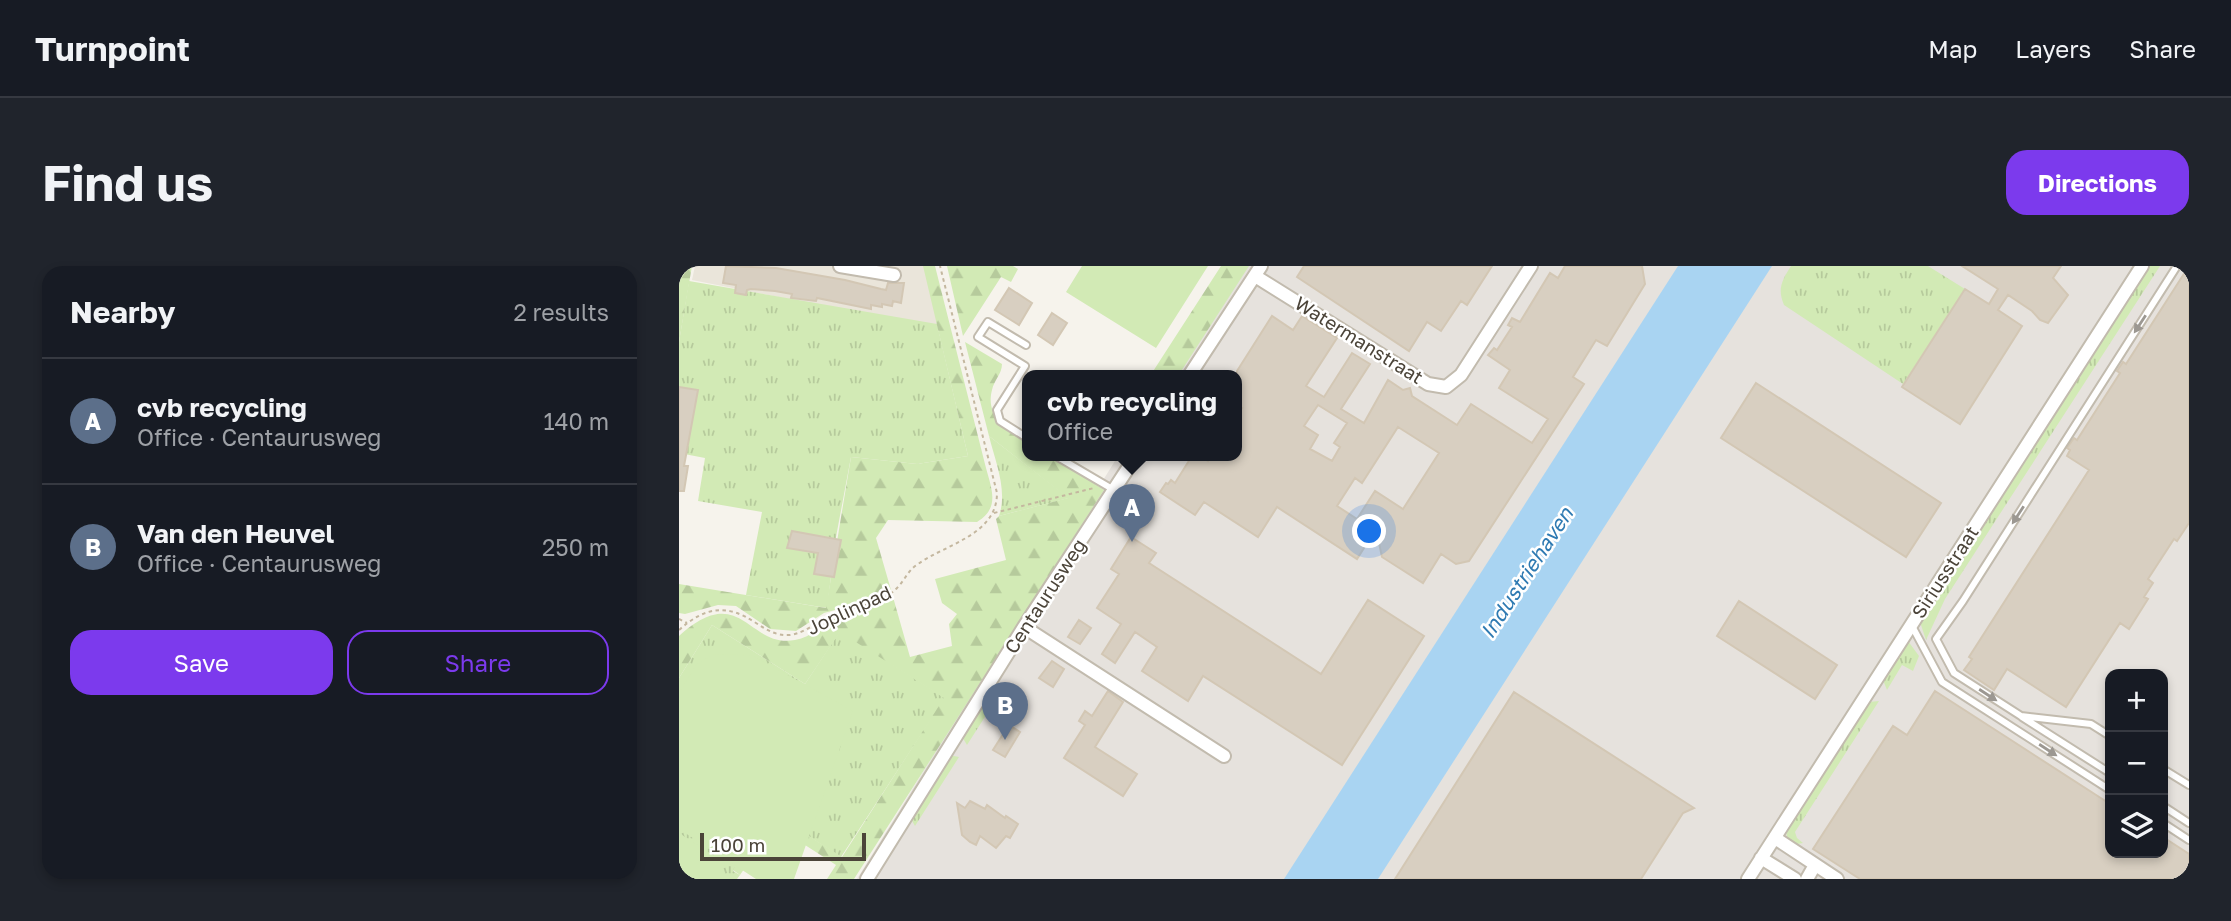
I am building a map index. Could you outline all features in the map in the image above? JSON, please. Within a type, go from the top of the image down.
[{"type":"street","points":[[840,266],[894,275]]},
{"type":"street","name":"Watermanstraat","points":[[1258,271],[1428,384],[1446,387],[1461,375],[1531,266]]},
{"type":"street","name":"Siriusstraat","points":[[1748,879],[2142,266]]},
{"type":"street","points":[[1193,370],[1258,271]]},
{"type":"street","name":"Centaurusweg","points":[[867,879],[1110,487],[1132,461]]},
{"type":"street","points":[[1024,627],[1224,756]]},
{"type":"street","points":[[1775,838],[1837,879]]},
{"type":"street","points":[[1761,858],[1795,879]]},
{"type":"street","points":[[1807,879],[1815,865]]},
{"type":"lane","points":[[2105,770],[1954,673],[1936,639],[2177,266]]},
{"type":"lane","points":[[1022,370],[1025,366],[978,337],[988,322],[1026,345]]},
{"type":"lane","points":[[1022,371],[997,410],[1000,421],[1022,435]]},
{"type":"lane","points":[[1065,461],[1110,487]]},
{"type":"lane","points":[[1911,625],[1942,682],[2105,787]]},
{"type":"lane","points":[[2021,716],[2091,724],[2105,733]]},
{"type":"lane","points":[[2168,772],[2189,785]]},
{"type":"lane","points":[[2168,809],[2189,823]]},
{"type":"lane","points":[[2168,826],[2189,840]]},
{"type":"path","points":[[940,266],[997,493],[993,513]]},
{"type":"path","name":"Joplinpad","points":[[679,630],[698,615],[717,609],[739,612],[769,632],[799,634],[828,617],[887,595],[897,588],[905,575],[916,565],[978,531],[993,513],[1110,487]]},
{"type":"path","points":[[679,619],[687,623]]},
{"type":"shaded area","points":[[695,266],[924,266],[940,329],[692,280]]},
{"type":"shaded area","points":[[1235,266],[1686,266],[1293,879],[857,879],[1115,461],[1242,461],[1242,370],[1172,370]]},
{"type":"shaded area","points":[[1760,266],[2189,266],[2189,879],[1368,879]]},
{"type":"green space","points":[[679,266],[692,266],[679,342]]},
{"type":"green space","points":[[923,266],[935,266],[990,484],[992,505],[989,511],[977,522],[888,520],[876,538],[891,590],[857,604],[824,613],[796,631],[770,629],[736,606],[718,605],[685,614],[679,613],[679,584],[826,608],[851,457],[917,464],[968,456]]},
{"type":"green space","points":[[947,266],[1013,266],[1018,269],[1011,282],[1001,277],[963,336]]},
{"type":"green space","points":[[1082,266],[1208,266],[1156,348],[1066,292]]},
{"type":"green space","points":[[1221,266],[1249,266],[1182,370],[1154,370]]},
{"type":"green space","points":[[1791,266],[1928,266],[1965,289],[1903,384],[1784,305],[1782,285]]},
{"type":"green space","points":[[2149,266],[2160,266],[1945,599],[1926,640],[1920,622]]},
{"type":"green space","points":[[689,281],[937,324],[968,456],[917,464],[851,457],[836,537],[827,608],[746,595],[762,512],[698,501],[705,458],[679,453],[679,342]]},
{"type":"green space","points":[[965,342],[1002,364],[992,390],[992,408],[999,421],[1022,438],[1022,461],[1060,461],[1104,490],[854,879],[827,879],[836,865],[774,825],[740,875],[733,870],[771,812],[842,857],[944,698],[840,632],[805,684],[712,625],[679,678],[679,636],[700,620],[717,614],[731,615],[743,620],[779,640],[795,640],[807,636],[838,617],[859,612],[893,597],[910,657],[952,646],[949,624],[957,614],[942,603],[935,579],[1006,560],[996,519],[999,516],[1068,498],[989,436]]},
{"type":"green space","points":[[989,436],[1069,498],[999,516],[1001,486]]},
{"type":"green space","points":[[712,625],[805,684],[840,631],[945,698],[841,857],[771,812],[733,871],[740,875],[737,879],[679,879],[679,678]]},
{"type":"green space","points":[[1908,641],[1919,656],[1913,671],[1902,665],[1887,690],[1883,680]]},
{"type":"green space","points":[[712,655],[753,656],[853,711],[794,879],[756,879],[679,829],[679,693],[696,665]]},
{"type":"green space","points":[[995,685],[1004,687],[967,745],[961,735]]},
{"type":"green space","points":[[1879,701],[1795,832],[1803,843],[1792,845],[1787,838],[1786,829],[1869,702]]},
{"type":"green space","points":[[949,755],[959,757],[915,826],[910,817]]},
{"type":"green space","points":[[679,833],[725,863],[716,879],[679,879]]},
{"type":"water","name":"Industriehaven","points":[[1678,266],[1772,266],[1378,879],[1284,879]]},
{"type":"building","points":[[726,266],[776,268],[886,290],[888,283],[904,283],[901,303],[893,301],[892,306],[882,304],[882,307],[871,305],[871,309],[817,298],[816,301],[791,298],[792,294],[775,291],[751,289],[747,290],[746,295],[735,293],[736,285],[723,283]]},
{"type":"building","points":[[1304,266],[1492,266],[1467,305],[1461,301],[1441,331],[1427,322],[1409,351],[1297,277]]},
{"type":"building","points":[[1565,266],[1642,266],[1645,284],[1607,346],[1596,340],[1573,377],[1584,384],[1469,561],[1456,564],[1441,554],[1423,583],[1382,557],[1376,529],[1357,559],[1277,507],[1258,537],[1204,502],[1195,515],[1160,492],[1171,480],[1175,483],[1189,461],[1242,461],[1242,370],[1238,370],[1272,316],[1293,330],[1302,316],[1337,338],[1306,386],[1324,397],[1352,353],[1370,364],[1341,409],[1364,423],[1388,380],[1403,390],[1410,388],[1412,396],[1457,425],[1471,404],[1532,443],[1548,419],[1499,388],[1510,370],[1488,355],[1494,348],[1497,350],[1512,327],[1508,325],[1512,318],[1520,322],[1550,273],[1558,278]],"holes":[[[1318,405],[1347,423],[1334,443],[1340,447],[1332,461],[1310,449],[1318,435],[1304,426]],[[1398,427],[1439,453],[1403,509],[1375,491],[1357,519],[1337,506],[1355,478],[1362,483]]]},
{"type":"building","points":[[1962,266],[2061,266],[2053,278],[2068,295],[2048,323],[2040,320],[2032,311],[2008,295],[1998,310],[2022,326],[1960,424],[1902,387],[1965,289],[1989,304],[1998,289]]},
{"type":"building","points":[[2189,266],[2189,523],[2177,541],[2174,539],[2148,579],[2153,583],[2144,597],[2148,599],[2129,629],[2120,623],[2066,707],[2007,669],[1994,690],[1964,670],[1972,659],[1969,657],[2089,470],[2067,456],[2070,450],[2067,448],[2074,438],[2077,440],[2120,373],[2117,371],[2123,362],[2126,364]]},
{"type":"building","points":[[1009,288],[1032,303],[1019,325],[995,310]]},
{"type":"building","points":[[1052,313],[1067,323],[1053,345],[1038,335]]},
{"type":"building","points":[[1756,383],[1941,503],[1906,557],[1721,438]]},
{"type":"building","points":[[679,387],[698,390],[684,466],[688,466],[684,491],[679,491]]},
{"type":"building","points":[[792,531],[841,540],[834,577],[814,574],[818,553],[787,548]]},
{"type":"building","points":[[1131,537],[1156,553],[1149,563],[1321,674],[1368,600],[1424,636],[1342,765],[1203,676],[1188,701],[1142,671],[1157,647],[1135,632],[1115,663],[1102,654],[1121,624],[1097,608],[1119,574],[1111,569]]},
{"type":"building","points":[[1739,601],[1837,665],[1815,699],[1717,636]]},
{"type":"building","points":[[1079,620],[1091,628],[1080,644],[1068,637]]},
{"type":"building","points":[[1052,661],[1064,669],[1053,687],[1039,678]]},
{"type":"building","points":[[1108,691],[1123,702],[1095,747],[1137,774],[1123,796],[1064,758],[1085,725],[1079,721],[1085,711],[1092,716]]},
{"type":"building","points":[[1935,691],[2105,801],[2105,858],[2168,858],[2168,840],[2189,854],[2189,879],[1860,879],[1813,849],[1893,726],[1907,735]]},
{"type":"building","points":[[1514,692],[1694,808],[1683,813],[1641,879],[1395,879]]},
{"type":"building","points":[[1009,725],[1020,732],[1005,757],[993,750]]},
{"type":"building","points":[[970,801],[985,809],[987,805],[1018,824],[1010,838],[1006,836],[996,848],[980,836],[976,845],[962,835],[957,803],[965,808]]},
{"type":"place","name":"cvb recycling","points":[[1132,542]]},
{"type":"place","name":"Van den Heuvel","points":[[1005,740]]}]
